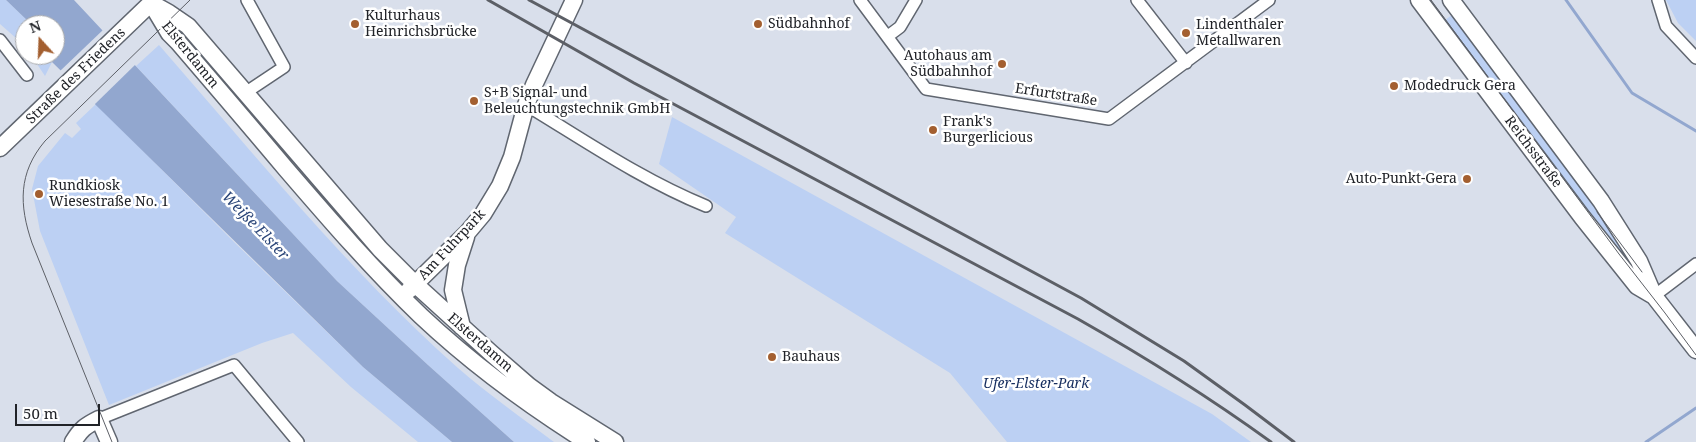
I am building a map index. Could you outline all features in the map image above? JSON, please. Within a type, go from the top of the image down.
[{"type":"main road","name":"Am Fuhrpark","points":[[402,297],[467,234],[492,201],[507,172],[526,105],[551,46],[574,0]]},
{"type":"main road","name":"Reichsstraße","points":[[1419,0],[1582,217],[1637,286],[1654,296]]},
{"type":"main road","name":"Reichsstraße","points":[[1451,0],[1601,201],[1639,261],[1654,296],[1696,350]]},
{"type":"main road","name":"Elsterdamm","points":[[151,1],[188,26],[380,249],[415,284],[529,386],[615,442]]},
{"type":"main road","name":"Elsterdamm","points":[[151,1],[169,33],[322,211],[402,297],[422,317],[486,371],[542,413],[587,442]]},
{"type":"main road","name":"Straße des Friedens","points":[[0,148],[129,26],[151,1]]},
{"type":"main road","points":[[462,327],[453,290],[457,264],[467,234]]},
{"type":"main road","points":[[73,442],[87,424],[99,419],[109,442]]},
{"type":"street","points":[[245,93],[284,67],[247,0]]},
{"type":"street","name":"Erfurtstraße","points":[[860,0],[926,89],[1110,119],[1269,0]]},
{"type":"street","points":[[888,36],[900,27],[916,0]]},
{"type":"street","points":[[1137,0],[1186,63]]},
{"type":"street","points":[[1658,0],[1666,26],[1696,58]]},
{"type":"street","points":[[0,40],[27,75]]},
{"type":"street","points":[[526,105],[639,174],[706,206]]},
{"type":"street","points":[[1654,296],[1696,264]]},
{"type":"street","points":[[99,419],[234,365],[298,442]]},
{"type":"green space","points":[[0,0],[6,0],[22,15],[15,15],[15,37],[0,24]]},
{"type":"green space","points":[[1666,0],[1696,0],[1696,41],[1678,23]]},
{"type":"green space","points":[[1456,12],[1612,222],[1642,285],[1441,23]]},
{"type":"green space","points":[[159,45],[303,211],[378,292],[458,368],[493,397],[554,442],[514,442],[337,281],[136,66]]},
{"type":"green space","points":[[38,65],[50,65],[45,76]]},
{"type":"green space","points":[[96,104],[363,367],[452,442],[418,442],[351,387],[293,333],[262,343],[109,405],[40,231],[32,189],[38,166],[65,133],[72,138],[81,129],[76,123]]},
{"type":"green space","name":"Ufer-Elster-Park","points":[[672,117],[1212,414],[1251,442],[1007,442],[950,373],[725,233],[736,217],[659,164]]},
{"type":"water","name":"Weiße Elster","points":[[6,0],[74,0],[337,281],[514,442],[452,442],[363,367],[55,65],[65,65],[65,15],[22,15]]},
{"type":"pier","points":[[104,29],[137,63],[94,105],[59,72]]},
{"type":"waterway","points":[[1566,0],[1632,93],[1696,131]]},
{"type":"waterway","points":[[1646,442],[1696,408]]},
{"type":"tram line","points":[[112,442],[32,243],[25,216],[23,190],[30,165],[45,141],[190,0]]},
{"type":"tram line","points":[[1431,0],[1696,355]]},
{"type":"tram line","points":[[1597,212],[1642,272]]},
{"type":"railway","points":[[488,0],[634,83],[1078,319],[1176,378],[1271,442]]},
{"type":"railway","points":[[529,0],[1081,298],[1184,361],[1294,442]]},
{"type":"place","name":"Kulturhaus Heinrichsbrücke","points":[[355,24]]},
{"type":"place","name":"Südbahnhof","points":[[758,24]]},
{"type":"place","name":"Lindenthaler Metallwaren","points":[[1186,33]]},
{"type":"place","name":"Autohaus am Südbahnhof","points":[[1002,64]]},
{"type":"place","name":"Modedruck Gera","points":[[1394,86]]},
{"type":"place","name":"S+B Signal- und Beleuchtungstechnik GmbH","points":[[474,101]]},
{"type":"place","name":"Frank's Burgerlicious","points":[[933,130]]},
{"type":"place","name":"Auto-Punkt-Gera","points":[[1467,179]]},
{"type":"place","name":"Rundkiosk Wiesestraße No. 1","points":[[39,194]]},
{"type":"place","name":"Bauhaus","points":[[772,357]]}]
